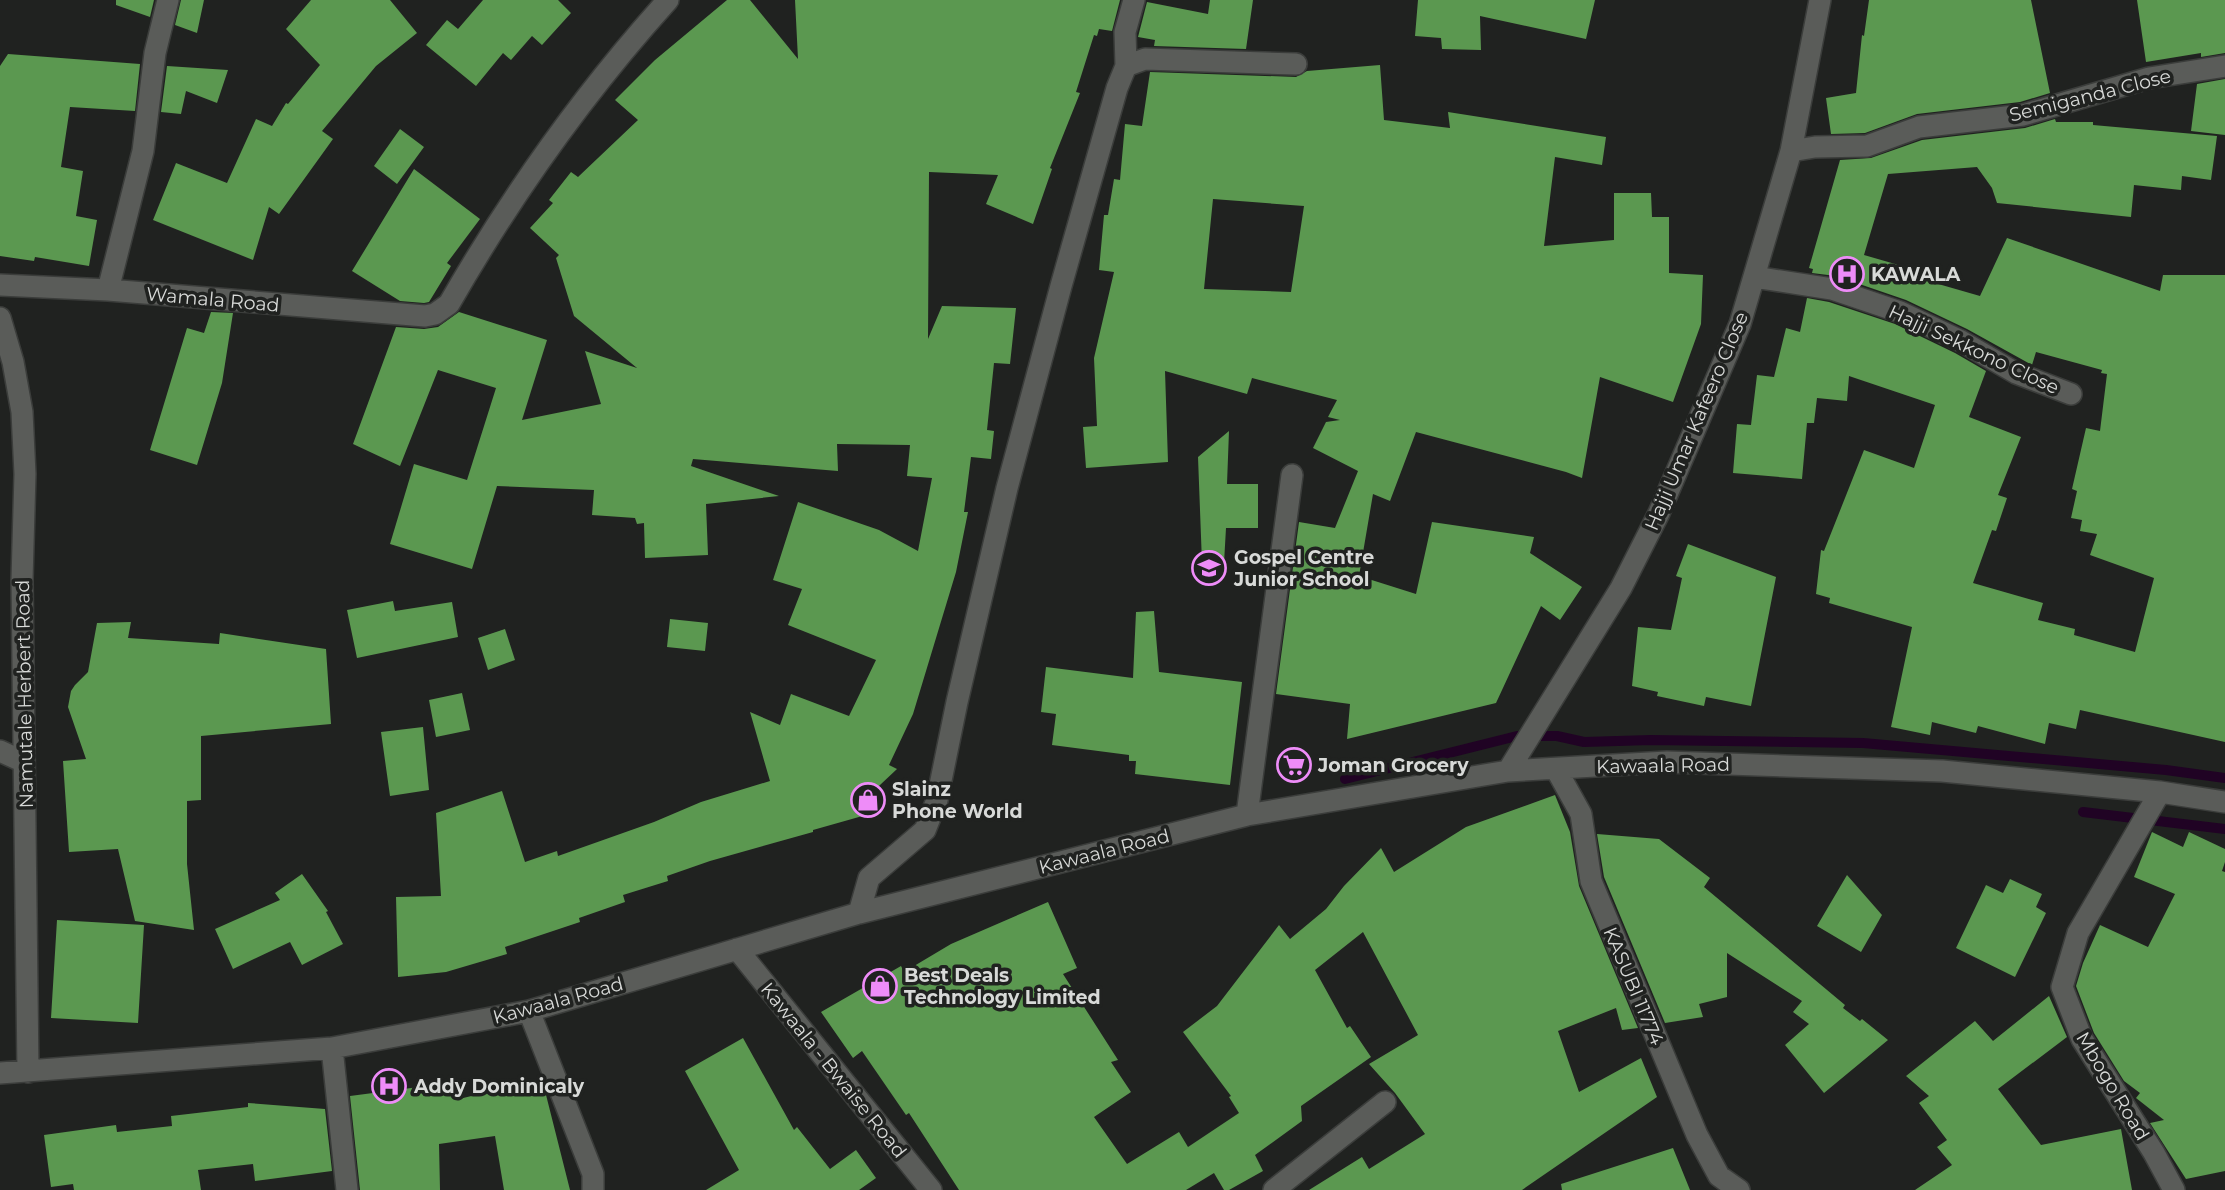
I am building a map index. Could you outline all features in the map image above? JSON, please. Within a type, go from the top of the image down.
[{"type":"street","points":[[108,290],[143,151],[155,53],[169,0]]},
{"type":"street","name":"Wamala Road","points":[[0,285],[108,290],[425,316],[435,314],[449,304],[527,178],[637,35],[668,0]]},
{"type":"street","points":[[859,913],[869,878],[925,830],[937,800],[1007,488],[1060,286],[1117,88],[1126,66],[1125,32],[1134,0]]},
{"type":"street","name":"Hajji Umar Kafeero Close","points":[[1508,771],[1621,588],[1660,513],[1740,324],[1791,151],[1820,0]]},
{"type":"street","points":[[1126,66],[1145,59],[1296,64]]},
{"type":"street","name":"Semiganda Close","points":[[1791,151],[1815,147],[1867,146],[1919,127],[2023,115],[2149,78],[2225,66]]},
{"type":"street","name":"Hajji Sekkono Close","points":[[1754,277],[1832,289],[1900,312],[1961,341],[2016,373],[2071,394]]},
{"type":"street","name":"Namutale Herbert Road","points":[[0,318],[13,362],[22,412],[25,474],[22,580],[28,1072]]},
{"type":"street","points":[[1247,815],[1292,475]]},
{"type":"street","points":[[0,751],[24,762]]},
{"type":"street","name":"Kawaala Road","points":[[0,1073],[332,1048],[528,1012],[859,913],[1247,815],[1508,771],[1667,762],[1786,764],[1942,771],[2160,792],[2225,802]]},
{"type":"street","name":"KASUBI 11774","points":[[1556,769],[1581,814],[1591,881],[1697,1135],[1719,1176],[1740,1190]]},
{"type":"street","name":"Mbogo Road","points":[[2160,792],[2078,933],[2062,987],[2082,1040],[2154,1153],[2174,1190]]},
{"type":"street","name":"Kawaala - Bwaise Road","points":[[737,949],[932,1190]]},
{"type":"street","points":[[528,1012],[593,1174],[593,1190]]},
{"type":"street","points":[[332,1048],[347,1190]]},
{"type":"street","points":[[1274,1190],[1384,1102]]},
{"type":"building","points":[[116,0],[154,0],[150,17],[116,5]]},
{"type":"building","points":[[181,0],[204,0],[197,33],[175,25]]},
{"type":"building","points":[[311,0],[390,0],[417,33],[376,66],[322,131],[333,139],[279,214],[269,207],[253,260],[153,220],[176,163],[227,183],[256,119],[272,126],[286,103],[288,104],[320,65],[286,29]]},
{"type":"building","points":[[483,0],[558,0],[571,13],[542,45],[532,36],[511,60],[503,53],[476,86],[426,45],[447,20],[458,29]]},
{"type":"building","points":[[727,0],[750,0],[798,59],[795,0],[1120,0],[1112,31],[1099,29],[1097,36],[1094,35],[1076,92],[1080,93],[1050,168],[1052,169],[1033,224],[986,204],[998,175],[929,172],[928,339],[942,306],[1016,308],[1010,364],[994,363],[987,430],[994,431],[991,459],[971,457],[964,512],[968,512],[956,572],[913,714],[889,765],[897,769],[863,801],[866,815],[667,876],[668,881],[623,895],[625,902],[579,918],[580,922],[505,947],[507,954],[446,972],[398,977],[396,897],[441,896],[436,813],[502,791],[525,862],[557,851],[558,856],[654,822],[701,802],[770,781],[750,712],[780,725],[791,694],[849,716],[876,660],[788,625],[802,589],[773,580],[798,502],[879,530],[918,551],[932,478],[907,476],[910,445],[837,444],[838,471],[693,459],[691,466],[779,496],[706,504],[708,555],[645,558],[644,523],[637,524],[635,518],[592,515],[594,490],[497,486],[472,569],[390,544],[414,464],[467,480],[496,388],[438,370],[400,466],[353,444],[396,327],[438,327],[459,312],[547,340],[522,420],[601,404],[585,351],[637,368],[574,316],[556,258],[559,255],[530,228],[553,203],[549,200],[571,172],[578,177],[638,120],[615,100],[655,60]]},
{"type":"building","points":[[1210,0],[1253,0],[1246,49],[1154,46],[1155,40],[1138,37],[1147,2],[1208,14]]},
{"type":"building","points":[[1418,0],[1595,0],[1586,39],[1480,16],[1481,50],[1442,49],[1441,38],[1415,36]]},
{"type":"building","points":[[1869,0],[2031,0],[2050,93],[2020,102],[1917,114],[1865,133],[1831,134],[1826,98],[1856,93]]},
{"type":"building","points":[[2137,0],[2225,0],[2225,53],[2201,57],[2201,53],[2146,62]]},
{"type":"building","points":[[8,54],[140,64],[135,111],[70,107],[61,167],[83,171],[76,216],[97,220],[89,266],[35,257],[34,261],[0,256],[0,66]]},
{"type":"building","points":[[1380,65],[1384,120],[1450,128],[1448,112],[1606,137],[1602,165],[1555,157],[1544,246],[1614,240],[1614,193],[1651,193],[1652,217],[1669,217],[1669,273],[1703,275],[1701,324],[1673,402],[1600,377],[1582,478],[1416,432],[1390,501],[1373,494],[1359,576],[1416,594],[1432,522],[1534,537],[1530,553],[1582,587],[1560,620],[1541,606],[1496,703],[1347,739],[1350,704],[1276,694],[1299,522],[1335,528],[1358,471],[1313,448],[1326,422],[1340,420],[1328,417],[1337,400],[1252,378],[1247,394],[1165,371],[1168,462],[1086,468],[1083,427],[1097,426],[1094,358],[1114,272],[1099,270],[1104,215],[1108,215],[1114,179],[1120,180],[1125,124],[1142,126],[1150,72],[1296,77],[1307,71]],"holes":[[[1213,199],[1304,206],[1291,292],[1204,289]]]},
{"type":"building","points":[[167,66],[228,70],[217,103],[186,91],[181,114],[161,112]]},
{"type":"building","points":[[2225,79],[2225,135],[2191,131],[2197,84]]},
{"type":"building","points":[[2055,119],[2056,122],[2093,122],[2093,125],[2217,136],[2211,180],[2182,176],[2181,190],[2134,185],[2131,217],[1997,203],[1992,188],[1977,167],[1888,174],[1864,255],[1909,268],[1907,275],[1980,296],[2007,238],[2160,291],[2163,275],[2225,275],[2225,742],[2080,710],[2076,729],[2049,723],[2045,744],[1978,726],[1976,733],[1932,722],[1930,735],[1891,727],[1912,627],[1829,603],[1830,598],[1816,594],[1821,550],[1824,551],[1864,450],[1914,468],[1935,405],[1849,376],[1847,401],[1817,398],[1814,423],[1807,423],[1802,479],[1733,473],[1737,424],[1751,425],[1757,375],[1774,377],[1786,328],[1800,332],[1807,298],[1829,302],[1895,324],[1986,371],[1969,417],[2021,437],[1998,495],[2007,498],[1973,583],[2043,603],[2038,620],[2075,629],[2074,635],[2135,652],[2154,578],[2090,555],[2097,534],[2080,531],[2082,520],[2071,518],[2077,491],[2072,489],[2086,428],[2100,431],[2107,374],[2101,373],[2102,370],[2036,352],[2032,365],[1967,329],[1906,300],[1836,276],[1812,273],[1813,269],[1809,268],[1840,160],[1871,158],[1922,140],[2025,128]]},
{"type":"building","points":[[400,129],[424,147],[397,184],[374,166]]},
{"type":"building","points":[[414,169],[480,219],[447,263],[451,266],[429,302],[424,303],[400,301],[352,271]]},
{"type":"building","points":[[211,312],[233,313],[222,383],[197,465],[150,450],[187,328],[204,333]]},
{"type":"building","points":[[1229,431],[1227,484],[1258,484],[1258,528],[1226,528],[1224,563],[1202,563],[1198,457]]},
{"type":"building","points":[[1688,544],[1776,577],[1751,706],[1706,697],[1704,706],[1657,696],[1658,692],[1632,686],[1638,627],[1671,630],[1682,578],[1676,576]]},
{"type":"building","points":[[393,601],[395,611],[452,602],[458,637],[357,658],[347,610]]},
{"type":"building","points":[[1154,611],[1159,672],[1242,682],[1230,785],[1135,774],[1136,761],[1129,761],[1129,755],[1052,745],[1056,714],[1041,712],[1046,667],[1133,678],[1136,612]]},
{"type":"building","points":[[670,619],[708,623],[705,651],[667,647]]},
{"type":"building","points":[[131,622],[128,638],[219,644],[220,633],[326,649],[331,724],[201,736],[201,800],[187,801],[187,864],[194,930],[135,921],[118,849],[69,852],[63,761],[86,759],[68,707],[71,691],[88,672],[97,623]]},
{"type":"building","points":[[505,629],[515,660],[488,670],[478,638]]},
{"type":"building","points":[[462,693],[470,730],[436,737],[429,700]]},
{"type":"building","points":[[423,727],[429,790],[390,796],[381,732]]},
{"type":"building","points":[[1555,795],[1570,832],[1579,886],[1638,1028],[1622,1030],[1616,1008],[1558,1031],[1579,1092],[1641,1058],[1657,1097],[1522,1190],[1309,1190],[1362,1157],[1369,1169],[1425,1134],[1395,1093],[1369,1064],[1418,1035],[1363,932],[1315,970],[1347,1028],[1350,1026],[1371,1057],[1301,1106],[1302,1121],[1255,1155],[1263,1171],[1229,1190],[1224,1190],[1214,1173],[1186,1190],[959,1190],[909,1113],[906,1115],[862,1051],[853,1058],[821,1012],[901,966],[904,972],[951,944],[1048,902],[1077,968],[1063,974],[1118,1060],[1111,1062],[1131,1092],[1094,1117],[1127,1164],[1179,1132],[1188,1147],[1239,1113],[1229,1097],[1231,1096],[1183,1032],[1217,1006],[1279,925],[1290,939],[1326,909],[1381,848],[1394,872],[1466,827]]},
{"type":"building","points":[[2152,832],[2183,847],[2189,832],[2225,849],[2222,871],[2225,872],[2225,1171],[2186,1179],[2150,1123],[2164,1120],[2136,1098],[2140,1093],[2124,1081],[2094,1033],[2076,986],[2100,925],[2148,947],[2175,894],[2134,877]]},
{"type":"building","points":[[1597,834],[1659,839],[1710,878],[1704,887],[1845,1005],[1843,1008],[1888,1040],[1824,1093],[1785,1045],[1809,1024],[1793,1012],[1802,1001],[1727,953],[1727,997],[1699,1004],[1703,1017],[1665,1023],[1604,877]]},
{"type":"building","points":[[302,874],[328,911],[326,912],[343,944],[302,965],[290,942],[233,969],[215,929],[280,900],[275,893]]},
{"type":"building","points":[[1847,875],[1882,915],[1861,952],[1817,926]]},
{"type":"building","points":[[2010,879],[2042,894],[2036,907],[2046,913],[2015,977],[1956,948],[1986,885],[2003,893]]},
{"type":"building","points":[[57,920],[144,925],[138,1023],[51,1018]]},
{"type":"building","points":[[2049,996],[2067,1037],[1998,1089],[2041,1145],[2121,1129],[2132,1190],[1915,1190],[1952,1165],[1937,1147],[1947,1140],[1919,1103],[1929,1096],[1906,1076],[1975,1021],[1993,1041]]},
{"type":"building","points":[[743,1038],[794,1130],[797,1127],[830,1169],[856,1150],[876,1178],[859,1190],[706,1190],[739,1170],[685,1071]]},
{"type":"building","points":[[542,1079],[570,1190],[504,1190],[495,1136],[439,1144],[440,1190],[360,1190],[350,1096],[457,1082],[459,1099]]},
{"type":"building","points":[[248,1103],[325,1109],[332,1171],[255,1181],[253,1164],[198,1170],[201,1190],[74,1190],[73,1184],[51,1187],[44,1135],[116,1125],[117,1132],[172,1126],[171,1116],[248,1107]]},
{"type":"building","points":[[1673,1148],[1690,1190],[1562,1190],[1561,1184]]},
{"type":"waterway","points":[[1345,779],[1517,736],[1557,736],[1584,742],[1651,740],[1863,743],[2166,770],[2225,778]]},
{"type":"waterway","points":[[2083,812],[2225,829]]},
{"type":"place","name":"KAWALA","points":[[1847,274]]},
{"type":"place","name":"Gospel Centre Junior School","points":[[1209,568]]},
{"type":"place","name":"Joman Grocery","points":[[1294,765]]},
{"type":"place","name":"Slainz Phone World","points":[[868,800]]},
{"type":"place","name":"Best Deals Technology Limited","points":[[880,986]]},
{"type":"place","name":"Addy Dominicaly","points":[[389,1086]]}]
